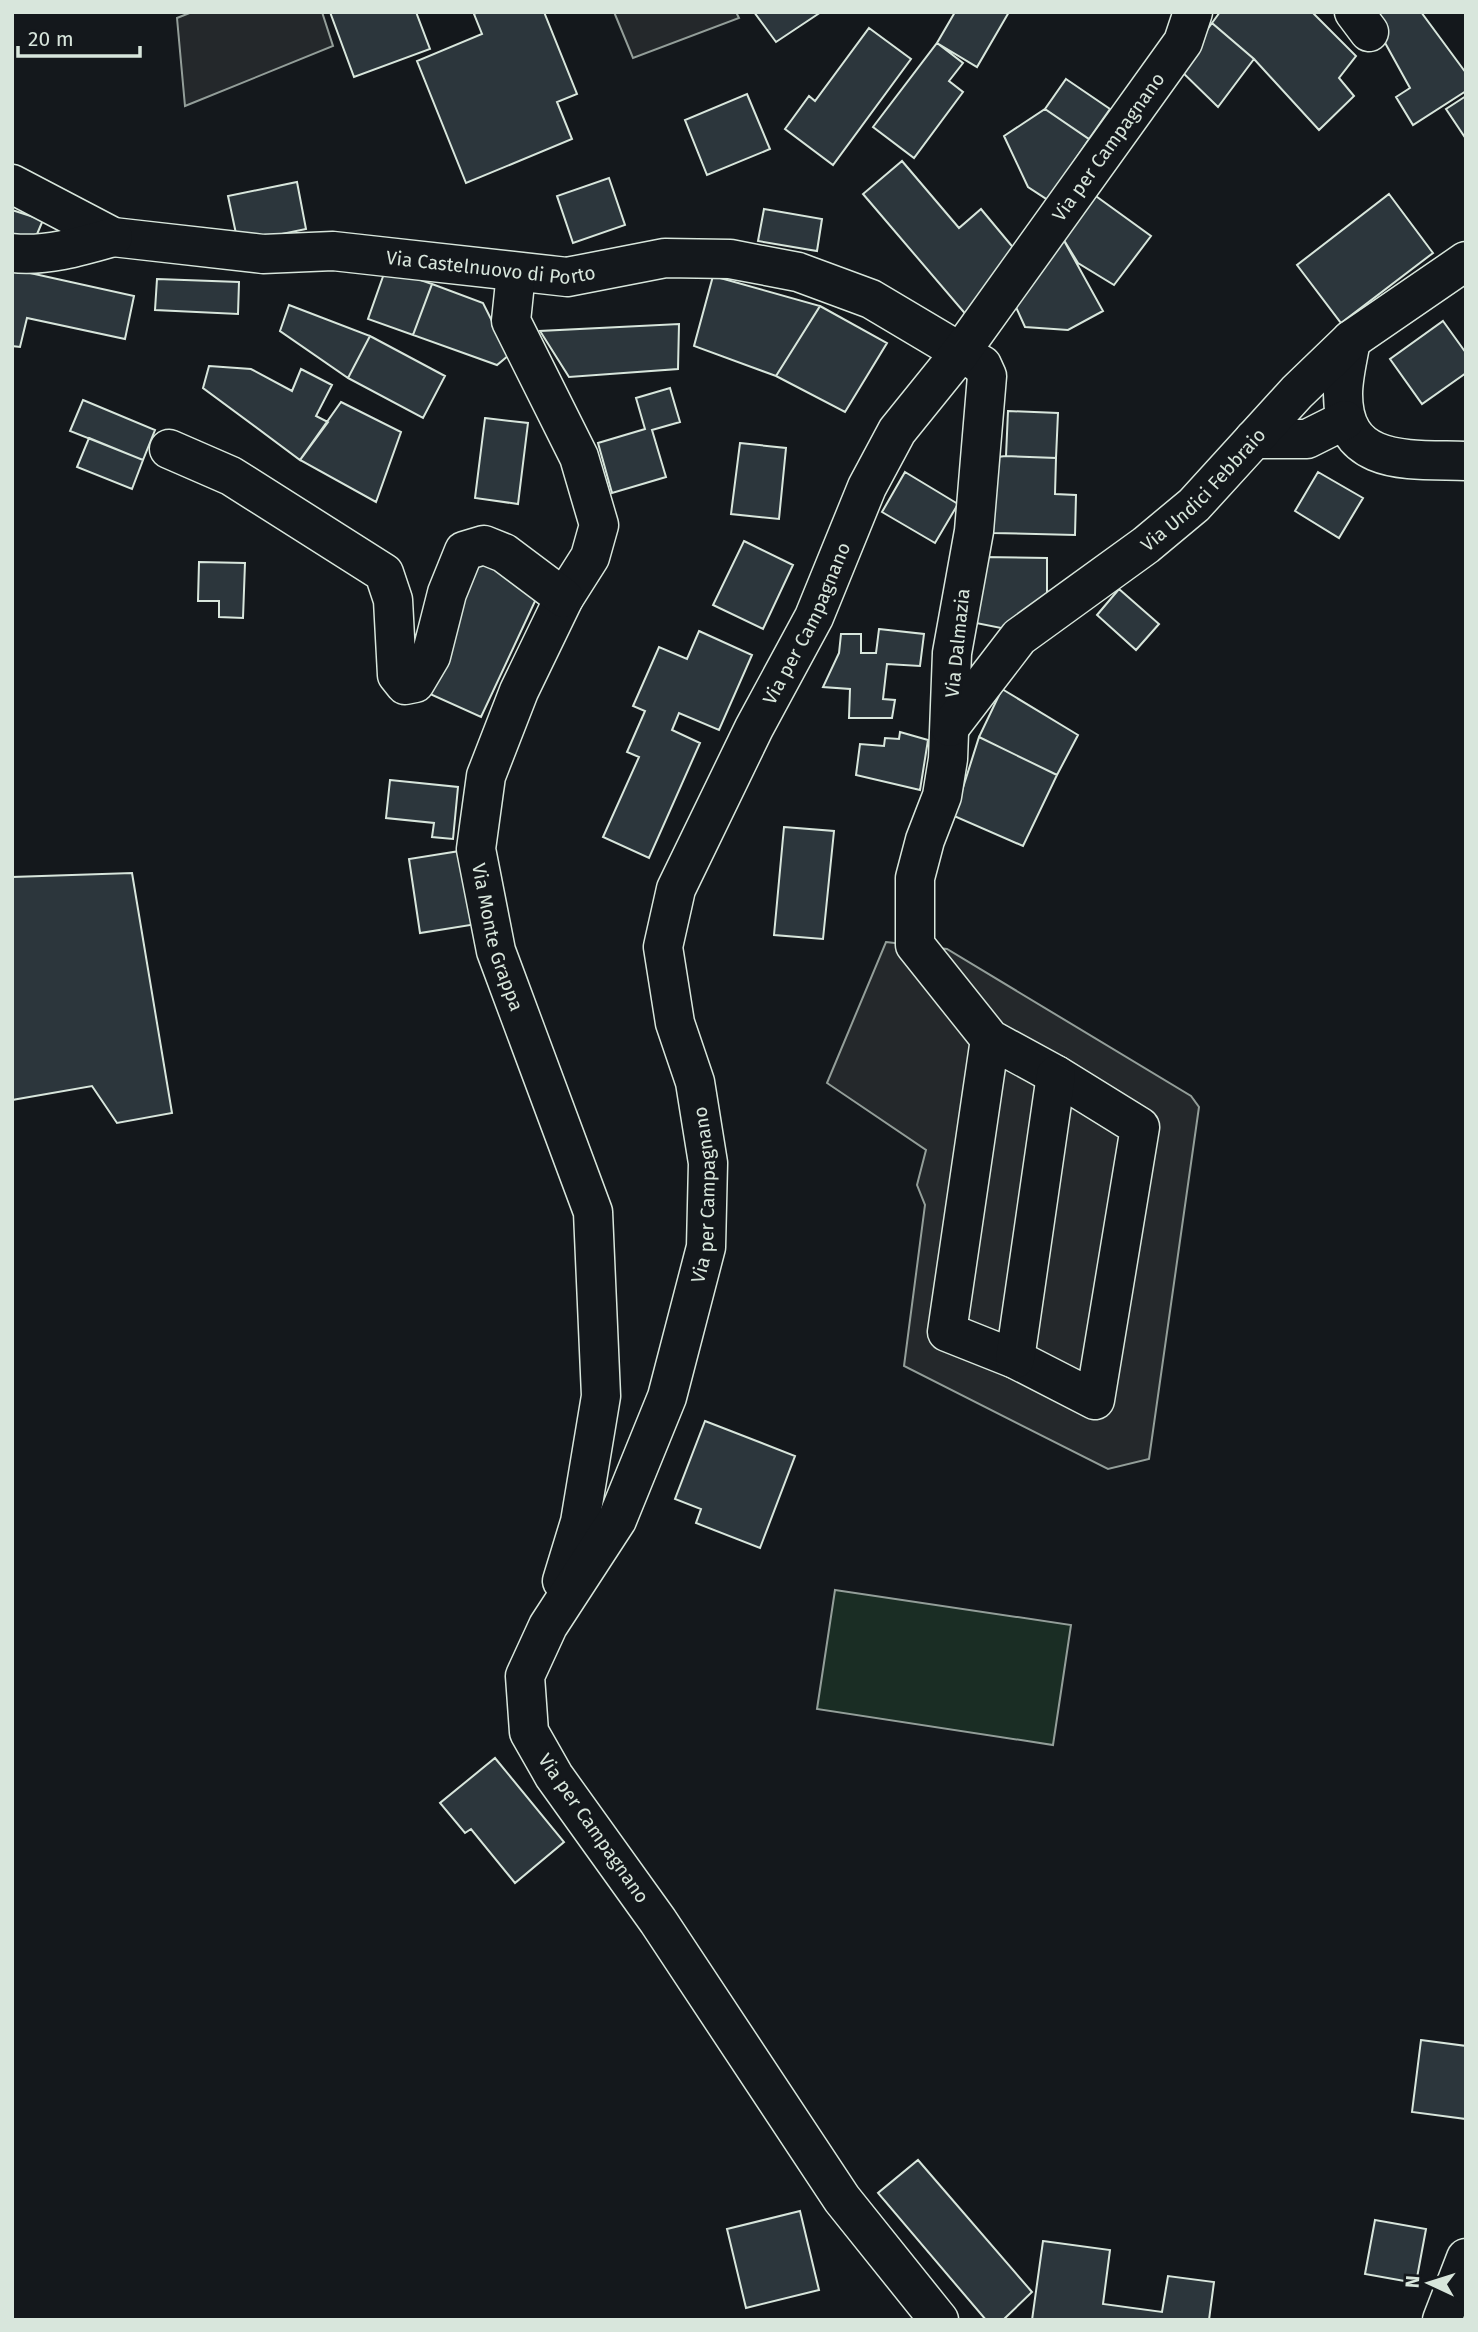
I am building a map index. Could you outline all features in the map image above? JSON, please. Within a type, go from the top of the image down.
[{"type":"street","name":"Via per Campagnano","points":[[939,2320],[842,2199],[658,1921],[554,1776],[529,1732],[525,1676],[548,1626],[617,1520],[667,1397],[706,1247],[708,1163],[695,1082],[675,1023],[663,947],[676,889],[754,728],[814,617],[867,487],[897,431],[960,353],[1183,42],[1193,12]]},
{"type":"street","name":"Via Castelnuovo di Porto","points":[[12,184],[113,237],[263,254],[333,251],[567,277],[665,258],[730,259],[798,272],[871,299],[960,353]]},
{"type":"street","points":[[12,253],[24,254],[84,245],[113,237]]},
{"type":"street","name":"Via Undici Febbraio","points":[[950,727],[1018,636],[1146,545],[1194,505],[1351,340],[1466,261]]},
{"type":"street","name":"Via Monte Grappa","points":[[516,273],[511,321],[579,457],[599,525],[590,556],[564,598],[519,691],[486,776],[476,849],[496,951],[593,1212],[601,1396],[580,1522],[548,1626]]},
{"type":"street","points":[[1351,340],[1343,392],[1345,420],[1355,440],[1375,454],[1466,461]]},
{"type":"street","name":"Via Dalmazia","points":[[960,353],[982,365],[988,376],[974,531],[952,653],[950,727],[942,796],[925,840],[915,878],[915,945],[990,1039]]},
{"type":"street","points":[[1254,439],[1307,439],[1345,420]]},
{"type":"street","points":[[169,449],[231,476],[384,573],[393,600],[397,675],[405,685],[415,683],[431,656],[447,593],[464,551],[484,545],[504,553],[564,598]]},
{"type":"street","points":[[990,1039],[1056,1075],[1140,1127],[1095,1400],[1015,1359],[947,1332],[990,1039]]},
{"type":"street","points":[[1015,1359],[1056,1075]]},
{"type":"street","points":[[1442,2320],[1466,2258]]},
{"type":"green space","points":[[835,1590],[1071,1625],[1053,1745],[817,1709]]},
{"type":"shaded area","points":[[192,12],[322,12],[333,46],[185,106],[177,18]]},
{"type":"shaded area","points":[[614,12],[736,12],[739,18],[633,58]]},
{"type":"shaded area","points":[[886,942],[947,949],[1191,1096],[1199,1107],[1149,1459],[1108,1469],[904,1366],[925,1205],[917,1185],[926,1150],[827,1083]]},
{"type":"building","points":[[330,12],[416,12],[430,49],[354,77]]},
{"type":"building","points":[[544,12],[577,94],[557,102],[572,139],[466,183],[417,61],[482,34],[474,14]]},
{"type":"building","points":[[754,12],[821,12],[776,42]]},
{"type":"building","points":[[955,12],[1009,12],[977,67],[937,43]]},
{"type":"building","points":[[1220,12],[1312,12],[1356,56],[1339,78],[1354,96],[1319,130],[1254,59],[1212,23]]},
{"type":"building","points":[[1368,12],[1421,12],[1466,73],[1466,91],[1413,125],[1396,97],[1410,88]]},
{"type":"building","points":[[1212,23],[1254,59],[1218,107],[1179,69]]},
{"type":"building","points":[[869,28],[911,59],[833,165],[785,129],[809,96],[815,101]]},
{"type":"building","points":[[937,43],[963,63],[949,81],[963,92],[914,158],[873,127]]},
{"type":"building","points":[[1066,79],[1110,109],[1089,139],[1045,109]]},
{"type":"building","points":[[747,94],[770,149],[707,175],[685,120]]},
{"type":"building","points":[[1466,96],[1466,139],[1446,109]]},
{"type":"building","points":[[1045,109],[1089,139],[1048,200],[1028,187],[1004,136]]},
{"type":"building","points":[[902,161],[959,228],[981,209],[1021,257],[968,317],[863,194]]},
{"type":"building","points":[[609,178],[625,225],[573,243],[557,196]]},
{"type":"building","points":[[297,182],[306,229],[238,243],[228,196]]},
{"type":"building","points":[[1093,194],[1151,236],[1114,285],[1078,263],[1062,237]]},
{"type":"building","points":[[1389,194],[1433,253],[1341,323],[1297,265]]},
{"type":"building","points":[[764,209],[822,219],[817,251],[758,241]]},
{"type":"building","points":[[12,210],[43,220],[32,246],[12,242]]},
{"type":"building","points":[[1062,237],[1103,311],[1068,330],[1025,327],[1015,305]]},
{"type":"building","points":[[386,268],[432,284],[413,335],[368,319]]},
{"type":"building","points":[[12,269],[134,296],[125,339],[27,318],[20,347],[12,346]]},
{"type":"building","points":[[713,276],[820,306],[776,376],[694,346]]},
{"type":"building","points":[[157,279],[239,282],[238,314],[155,310]]},
{"type":"building","points":[[432,284],[483,303],[509,355],[497,365],[413,335]]},
{"type":"building","points":[[289,305],[370,336],[348,378],[280,331]]},
{"type":"building","points":[[820,306],[887,343],[845,412],[776,376]]},
{"type":"building","points":[[1443,321],[1466,353],[1466,373],[1422,404],[1390,359]]},
{"type":"building","points":[[679,324],[678,369],[569,377],[540,331]]},
{"type":"building","points":[[370,336],[445,376],[423,418],[348,378]]},
{"type":"building","points":[[209,366],[251,369],[292,391],[301,369],[332,385],[316,416],[328,422],[300,460],[203,388]]},
{"type":"building","points":[[670,388],[680,422],[652,430],[666,477],[612,493],[598,443],[645,429],[636,398]]},
{"type":"building","points":[[83,400],[155,430],[143,460],[70,431]]},
{"type":"building","points":[[341,402],[401,432],[376,502],[300,460]]},
{"type":"building","points":[[1008,411],[1058,413],[1056,458],[1006,456]]},
{"type":"building","points":[[485,418],[528,423],[518,504],[475,498]]},
{"type":"building","points":[[89,438],[143,460],[132,489],[77,467]]},
{"type":"building","points":[[740,443],[786,448],[779,519],[731,514]]},
{"type":"building","points":[[997,457],[1056,458],[1055,494],[1076,495],[1075,535],[993,533]]},
{"type":"building","points":[[905,472],[958,504],[935,543],[882,512]]},
{"type":"building","points":[[1318,472],[1363,498],[1339,538],[1295,511]]},
{"type":"building","points":[[744,541],[793,565],[763,629],[713,605]]},
{"type":"building","points":[[475,553],[543,584],[481,717],[430,694]]},
{"type":"building","points":[[982,557],[1047,558],[1047,596],[1006,629],[976,623]]},
{"type":"building","points":[[199,562],[245,563],[243,618],[219,617],[219,601],[198,601]]},
{"type":"building","points":[[1119,589],[1159,624],[1136,650],[1097,615]]},
{"type":"building","points":[[879,629],[924,634],[920,666],[887,664],[883,699],[895,700],[892,718],[849,718],[850,689],[823,687],[839,653],[841,634],[861,634],[861,653],[876,653]]},
{"type":"building","points":[[699,631],[752,655],[719,730],[679,713],[672,730],[700,743],[649,858],[603,837],[639,757],[627,752],[645,711],[633,706],[659,647],[687,659]]},
{"type":"building","points":[[1002,689],[1078,735],[1057,775],[979,737]]},
{"type":"building","points":[[900,732],[928,740],[920,790],[856,775],[860,744],[884,746],[885,738],[899,739]]},
{"type":"building","points":[[979,737],[1057,775],[1023,846],[954,816]]},
{"type":"building","points":[[390,780],[458,787],[453,839],[432,837],[434,823],[386,818]]},
{"type":"building","points":[[784,827],[834,831],[823,939],[774,935]]},
{"type":"building","points":[[466,850],[477,924],[420,933],[409,859]]},
{"type":"building","points":[[132,873],[172,1113],[117,1123],[92,1086],[12,1100],[12,877]]},
{"type":"building","points":[[705,1421],[795,1456],[760,1548],[696,1523],[701,1509],[675,1499]]},
{"type":"building","points":[[495,1758],[564,1842],[515,1883],[471,1829],[465,1833],[440,1803]]},
{"type":"building","points":[[1421,2040],[1466,2046],[1466,2119],[1412,2112]]},
{"type":"building","points":[[918,2160],[1032,2292],[1003,2320],[986,2320],[878,2193]]},
{"type":"building","points":[[800,2211],[819,2290],[746,2308],[727,2229]]},
{"type":"building","points":[[1375,2220],[1426,2229],[1416,2283],[1365,2274]]},
{"type":"building","points":[[1043,2241],[1110,2250],[1103,2304],[1162,2312],[1168,2276],[1214,2282],[1209,2320],[1032,2320]]}]
